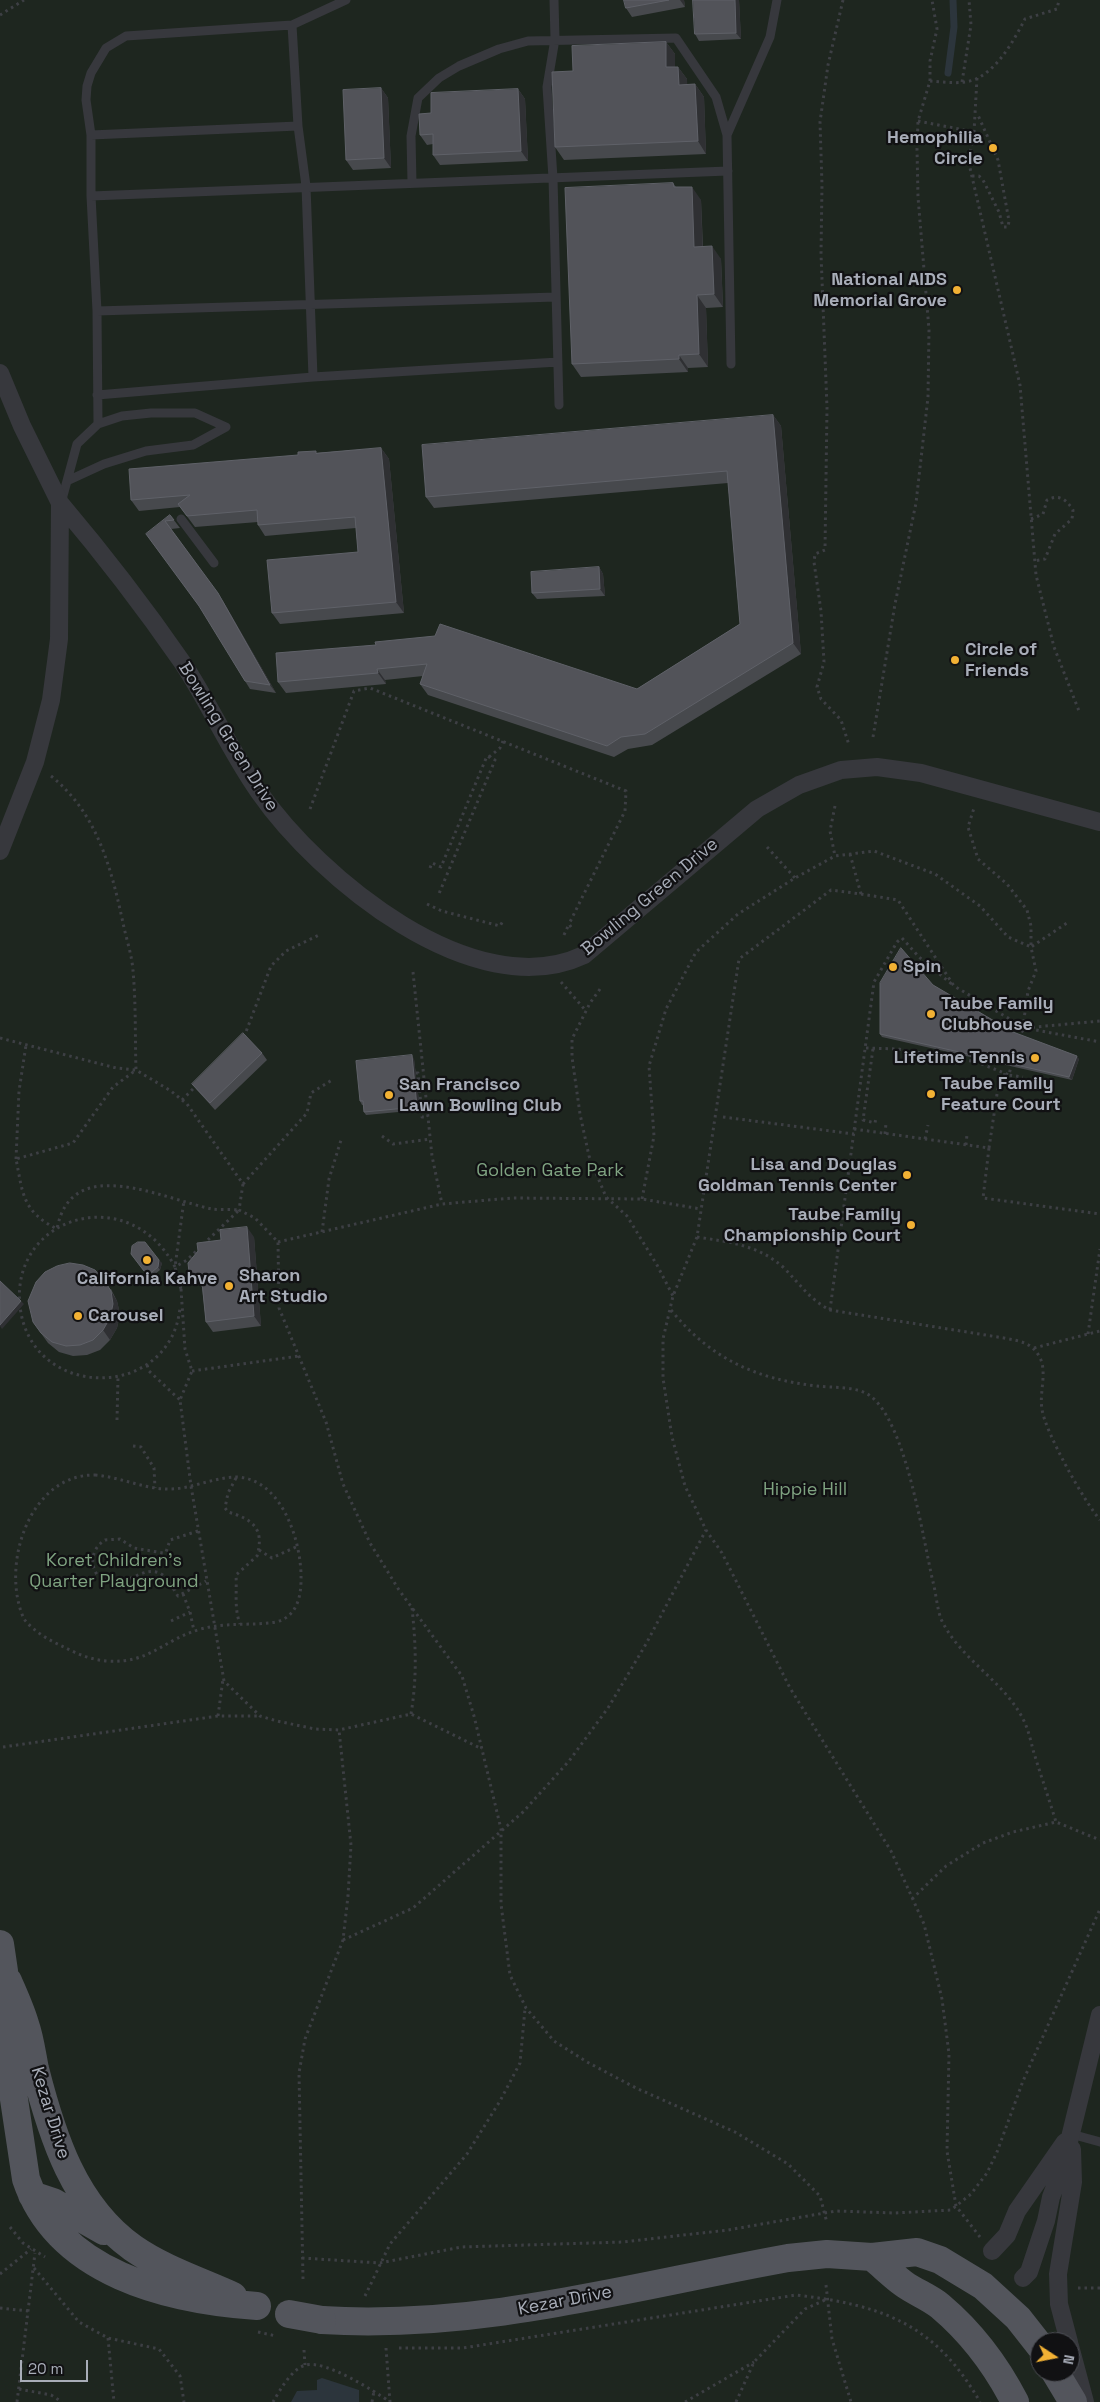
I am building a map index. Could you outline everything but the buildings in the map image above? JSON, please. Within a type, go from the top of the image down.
[{"type":"main road","name":"Kezar Drive","points":[[0,1944],[4,1971],[3,2026],[8,2068],[24,2165],[32,2195],[41,2211],[63,2236],[92,2261],[112,2272],[178,2296],[224,2304],[258,2306]]},
{"type":"main road","name":"Kezar Drive","points":[[4,1971],[25,2024],[35,2068],[55,2138],[71,2176],[103,2221],[134,2249],[167,2267],[258,2306],[322,2320],[384,2323],[462,2318],[525,2309],[788,2258],[827,2254],[872,2257],[917,2252],[964,2273],[983,2286],[1018,2318],[1030,2333]]},
{"type":"main road","points":[[35,2068],[44,2174],[38,2188],[32,2195],[53,2202],[134,2249]]},
{"type":"main road","points":[[872,2257],[906,2285],[924,2294],[971,2336],[992,2363],[1015,2402]]},
{"type":"main road","points":[[1061,2382],[1073,2402]]},
{"type":"street","points":[[0,373],[22,426],[60,504],[59,639],[51,700],[35,762],[0,851]]},
{"type":"street","name":"Bowling Green Drive","points":[[60,504],[126,582],[147,611],[184,665],[255,786],[292,834],[338,880],[372,906],[417,934],[465,954],[524,968],[556,965],[584,955],[757,809],[779,795],[824,774],[841,770],[877,767],[921,773],[1100,822]]},
{"type":"street","points":[[1023,2278],[1029,2272],[1032,2264],[1046,2221],[1051,2197],[1063,2166],[1100,2015]]},
{"type":"street","points":[[1071,2134],[1084,2173],[1082,2197]]},
{"type":"street","points":[[987,2245],[1007,2235],[1017,2211],[1071,2134]]},
{"type":"street","points":[[1066,2332],[1059,2304],[1066,2289],[1059,2258],[1074,2172],[1071,2134]]},
{"type":"street","points":[[1080,2382],[1085,2402]]},
{"type":"lane","points":[[98,424],[97,311],[91,196],[92,135],[86,100],[90,73],[106,48],[126,36],[292,25],[346,0]]},
{"type":"lane","points":[[554,0],[555,39],[547,87],[553,178],[559,405]]},
{"type":"lane","points":[[727,135],[770,37],[777,0]]},
{"type":"lane","points":[[292,25],[298,126],[306,186],[312,303],[313,377]]},
{"type":"lane","points":[[412,183],[412,126],[415,107],[424,90],[452,70],[492,51],[528,41],[676,38],[716,98],[727,135],[732,364]]},
{"type":"lane","points":[[92,135],[298,126]]},
{"type":"lane","points":[[91,196],[728,170]]},
{"type":"lane","points":[[97,311],[556,297]]},
{"type":"lane","points":[[97,395],[313,377],[558,362]]},
{"type":"lane","points":[[60,504],[77,444],[98,424],[122,416],[195,413],[226,427],[194,446],[146,451],[104,464],[67,481]]},
{"type":"lane","points":[[181,519],[214,563]]},
{"type":"lane","points":[[1071,2134],[1100,2142]]},
{"type":"path","points":[[0,16],[24,0]]},
{"type":"path","points":[[843,0],[828,65],[820,122],[822,185],[821,254],[827,408],[827,511],[825,550],[816,554],[814,562],[821,611],[824,662],[816,687],[821,699],[842,720],[849,745]]},
{"type":"path","points":[[873,736],[895,604],[916,503],[928,397],[929,330],[917,172],[918,121],[930,81],[930,61],[937,29],[932,0]]},
{"type":"path","points":[[962,82],[972,25],[969,0]]},
{"type":"path","points":[[930,81],[962,82],[977,78],[1006,53],[1025,19],[1057,9],[1060,0]]},
{"type":"path","points":[[977,78],[974,132],[969,158],[1020,385],[1034,562],[1054,647],[1079,711]]},
{"type":"path","points":[[972,176],[981,177],[1000,212],[1003,227],[1008,227],[1009,221],[1000,166],[989,137],[976,111]]},
{"type":"path","points":[[918,121],[974,132]]},
{"type":"path","points":[[1031,519],[1043,514],[1047,500],[1054,497],[1062,498],[1073,510],[1072,519],[1055,534],[1045,559],[1034,562]]},
{"type":"path","points":[[310,809],[354,691],[370,688],[626,791],[625,811],[564,934]]},
{"type":"path","points":[[430,868],[432,863],[441,867],[487,756],[489,757],[500,748],[503,741]]},
{"type":"path","points":[[438,896],[494,760],[489,757]]},
{"type":"path","points":[[35,762],[65,786],[86,812],[101,840],[116,888],[133,970],[136,1070]]},
{"type":"path","points":[[980,788],[968,827],[978,859],[1007,884],[1027,910],[1031,926],[1031,947],[1036,971],[1028,991],[1024,1019],[1025,1028]]},
{"type":"path","points":[[835,806],[830,831],[835,856]]},
{"type":"path","points":[[767,847],[796,878]]},
{"type":"path","points":[[642,1199],[654,1136],[650,1066],[666,1009],[696,952],[738,914],[835,856],[874,851],[936,874],[980,906],[1008,937],[1031,947]]},
{"type":"path","points":[[850,854],[861,894]]},
{"type":"path","points":[[954,986],[898,900],[831,890],[739,959],[697,1237],[673,1296],[663,1339],[663,1378],[672,1437],[684,1486],[706,1530],[722,1554],[790,1688],[891,1851],[924,1924],[942,1999],[949,2054],[947,2151],[956,2206],[987,2245]]},
{"type":"path","points":[[427,904],[442,911],[500,926],[503,921]]},
{"type":"path","points":[[1031,947],[1067,923]]},
{"type":"path","points":[[570,924],[573,930]]},
{"type":"path","points":[[242,1040],[271,966],[286,951],[319,935]]},
{"type":"path","points":[[830,1310],[874,982],[897,942],[902,938],[919,957],[954,986],[1025,1028],[1100,1042]]},
{"type":"path","points":[[413,972],[428,1117],[442,1204]]},
{"type":"path","points":[[561,982],[586,1011]]},
{"type":"path","points":[[600,988],[572,1038],[572,1057],[580,1114],[589,1156],[606,1197],[627,1216],[657,1265],[673,1296]]},
{"type":"path","points":[[1017,1036],[1025,1028],[1100,1022]]},
{"type":"path","points":[[0,1038],[116,1068],[136,1070],[187,1104],[243,1184]]},
{"type":"path","points":[[26,1045],[19,1092],[16,1158],[24,1199],[41,1220],[57,1229]]},
{"type":"path","points":[[920,1053],[921,1046]]},
{"type":"path","points":[[866,1048],[873,1050],[898,1050],[978,1062],[1009,1075]]},
{"type":"path","points":[[873,1050],[863,1120],[875,1122],[876,1118]]},
{"type":"path","points":[[897,1054],[898,1050]]},
{"type":"path","points":[[933,1063],[934,1055]]},
{"type":"path","points":[[977,1068],[978,1062]]},
{"type":"path","points":[[1009,1075],[1011,1066]]},
{"type":"path","points":[[16,1158],[72,1142],[113,1087],[136,1070]]},
{"type":"path","points":[[416,1073],[418,1073],[422,1117],[428,1117]]},
{"type":"path","points":[[1023,1077],[1000,1074],[983,1198],[1100,1214]]},
{"type":"path","points":[[182,1100],[202,1080]]},
{"type":"path","points":[[176,1267],[187,1260],[239,1210],[243,1184],[307,1113],[311,1093],[332,1080]]},
{"type":"path","points":[[723,1117],[854,1134]]},
{"type":"path","points":[[885,1134],[886,1123]]},
{"type":"path","points":[[925,1139],[928,1125]]},
{"type":"path","points":[[854,1129],[990,1148]]},
{"type":"path","points":[[966,1145],[967,1134]]},
{"type":"path","points":[[382,1136],[393,1144],[431,1140]]},
{"type":"path","points":[[322,1232],[330,1179],[341,1140]]},
{"type":"path","points":[[57,1229],[60,1212],[76,1192],[96,1185],[141,1189],[212,1209],[239,1210],[255,1218],[278,1242],[279,1308],[326,1422],[343,1484],[370,1543],[412,1608],[462,1676],[501,1829],[501,1904],[510,1975],[526,2008],[554,2040],[587,2062],[636,2088],[735,2132],[788,2164],[820,2196],[826,2212],[827,2223]]},
{"type":"path","points":[[278,1242],[442,1204],[512,1198],[606,1197],[642,1199],[701,1209]]},
{"type":"path","points":[[176,1267],[184,1200]]},
{"type":"path","points":[[181,1289],[180,1311],[173,1332],[161,1351],[146,1364],[118,1377],[98,1379],[67,1371],[48,1360],[28,1334],[20,1306],[22,1279],[34,1251],[57,1229],[89,1217],[122,1219],[150,1233],[165,1249],[176,1267],[181,1289],[185,1348],[192,1371],[180,1400],[191,1486],[223,1679],[218,1716]]},
{"type":"path","points":[[697,1237],[738,1243],[768,1256],[794,1278],[810,1297],[830,1310],[1004,1338],[1025,1342],[1034,1348],[1043,1363],[1042,1409],[1055,1444],[1076,1483],[1100,1520]]},
{"type":"path","points":[[1088,1334],[1100,1250]]},
{"type":"path","points":[[670,1310],[688,1331],[712,1352],[733,1364],[764,1374],[815,1386],[847,1388],[868,1395],[883,1411],[895,1434],[909,1478],[941,1619],[967,1656],[1002,1689],[1024,1721],[1056,1822]]},
{"type":"path","points":[[1034,1348],[1100,1331]]},
{"type":"path","points":[[192,1371],[299,1356]]},
{"type":"path","points":[[146,1364],[149,1371],[180,1400]]},
{"type":"path","points":[[117,1420],[118,1377]]},
{"type":"path","points":[[133,1446],[141,1447],[152,1464],[155,1488]]},
{"type":"path","points":[[89,1475],[111,1476],[155,1488],[172,1489],[191,1486],[236,1477],[260,1483],[272,1493],[288,1522],[298,1546],[301,1581],[296,1608],[290,1616],[281,1621],[213,1626],[194,1631],[145,1657],[127,1661],[99,1660],[62,1646],[32,1627],[20,1612],[14,1598],[11,1572],[16,1539],[28,1512],[47,1491],[61,1482],[89,1475]]},
{"type":"path","points":[[236,1477],[228,1493],[226,1508],[228,1512],[241,1515],[251,1521],[257,1532],[258,1550],[254,1560],[236,1575],[235,1604],[240,1624]]},
{"type":"path","points":[[343,1940],[413,1908],[461,1868],[501,1829],[523,1812],[569,1761],[608,1708],[646,1644],[706,1530]]},
{"type":"path","points":[[198,1531],[170,1540],[167,1551],[163,1553],[134,1548],[122,1540],[110,1539],[102,1542],[93,1556],[94,1570],[105,1581],[119,1583],[154,1571],[165,1577],[176,1595],[183,1594],[206,1581]]},
{"type":"path","points":[[258,1550],[272,1558],[298,1546]]},
{"type":"path","points":[[183,1594],[190,1612],[194,1631]]},
{"type":"path","points":[[411,1714],[416,1686],[417,1651],[412,1608]]},
{"type":"path","points":[[171,1621],[190,1612]]},
{"type":"path","points":[[223,1679],[260,1716]]},
{"type":"path","points":[[3,1747],[218,1716],[260,1716],[295,1726],[339,1730],[411,1714],[482,1750]]},
{"type":"path","points":[[303,2278],[299,2073],[305,2039],[343,1940],[348,1896],[350,1845],[339,1730]]},
{"type":"path","points":[[912,1899],[946,1866],[983,1843],[1013,1832],[1056,1822],[1100,1840]]},
{"type":"path","points":[[302,2258],[380,2263],[461,2247],[623,2242],[728,2230],[826,2212],[895,2213],[951,2210],[971,2194],[987,2173],[997,2152],[1023,2081],[1100,1909]]},
{"type":"path","points":[[364,2300],[367,2289],[390,2244],[467,2154],[500,2101],[520,2063],[526,2008]]},
{"type":"path","points":[[0,2274],[31,2250]]},
{"type":"path","points":[[17,2402],[36,2253]]},
{"type":"path","points":[[34,2268],[80,2322],[108,2338],[159,2349],[180,2376],[184,2402]]},
{"type":"path","points":[[826,2285],[832,2339],[851,2402]]},
{"type":"path","points":[[1066,2289],[1100,2288]]},
{"type":"path","points":[[390,2402],[386,2348],[463,2348],[796,2295],[869,2308],[916,2330],[947,2355],[980,2402]]},
{"type":"path","points":[[685,2402],[754,2362],[805,2309],[827,2299]]},
{"type":"path","points":[[0,2308],[28,2311]]},
{"type":"path","points":[[108,2338],[114,2402]]},
{"type":"path","points":[[304,2350],[305,2365]]},
{"type":"path","points":[[736,2402],[754,2362]]},
{"type":"path","points":[[273,2402],[286,2382],[305,2365],[314,2365],[332,2370],[374,2391],[390,2402]]},
{"type":"path","points":[[19,2389],[52,2395],[62,2402]]},
{"type":"path","points":[[372,2402],[374,2391]]},
{"type":"green space","name":"Golden Gate Park","points":[[0,0],[1100,0],[1100,2402],[0,2402]]},
{"type":"shaded area","points":[[322,2378],[359,2390],[359,2402],[291,2402],[297,2391],[317,2390],[317,2380]]},
{"type":"waterway","points":[[948,73],[954,27],[953,0]]},
{"type":"place","name":"Hemophilia Circle","points":[[993,148]]},
{"type":"place","name":"National AIDS Memorial Grove","points":[[957,290]]},
{"type":"place","name":"Circle of Friends","points":[[955,660]]},
{"type":"place","name":"Spin","points":[[893,967]]},
{"type":"place","name":"Taube Family Clubhouse","points":[[931,1014]]},
{"type":"place","name":"Lifetime Tennis","points":[[1035,1058]]},
{"type":"place","name":"Taube Family Feature Court","points":[[931,1094]]},
{"type":"place","name":"San Francisco Lawn Bowling Club","points":[[389,1095]]},
{"type":"place","name":"Lisa and Douglas Goldman Tennis Center","points":[[907,1175]]},
{"type":"place","name":"Taube Family Championship Court","points":[[911,1225]]},
{"type":"place","name":"California Kahve","points":[[147,1260]]},
{"type":"place","name":"Sharon Art Studio","points":[[229,1286]]},
{"type":"place","name":"Carousel","points":[[78,1316]]},
{"type":"park label","name":"Hippie Hill","points":[[805,1490]]},
{"type":"park label","name":"Koret Children's Quarter Playground","points":[[114,1571]]}]
